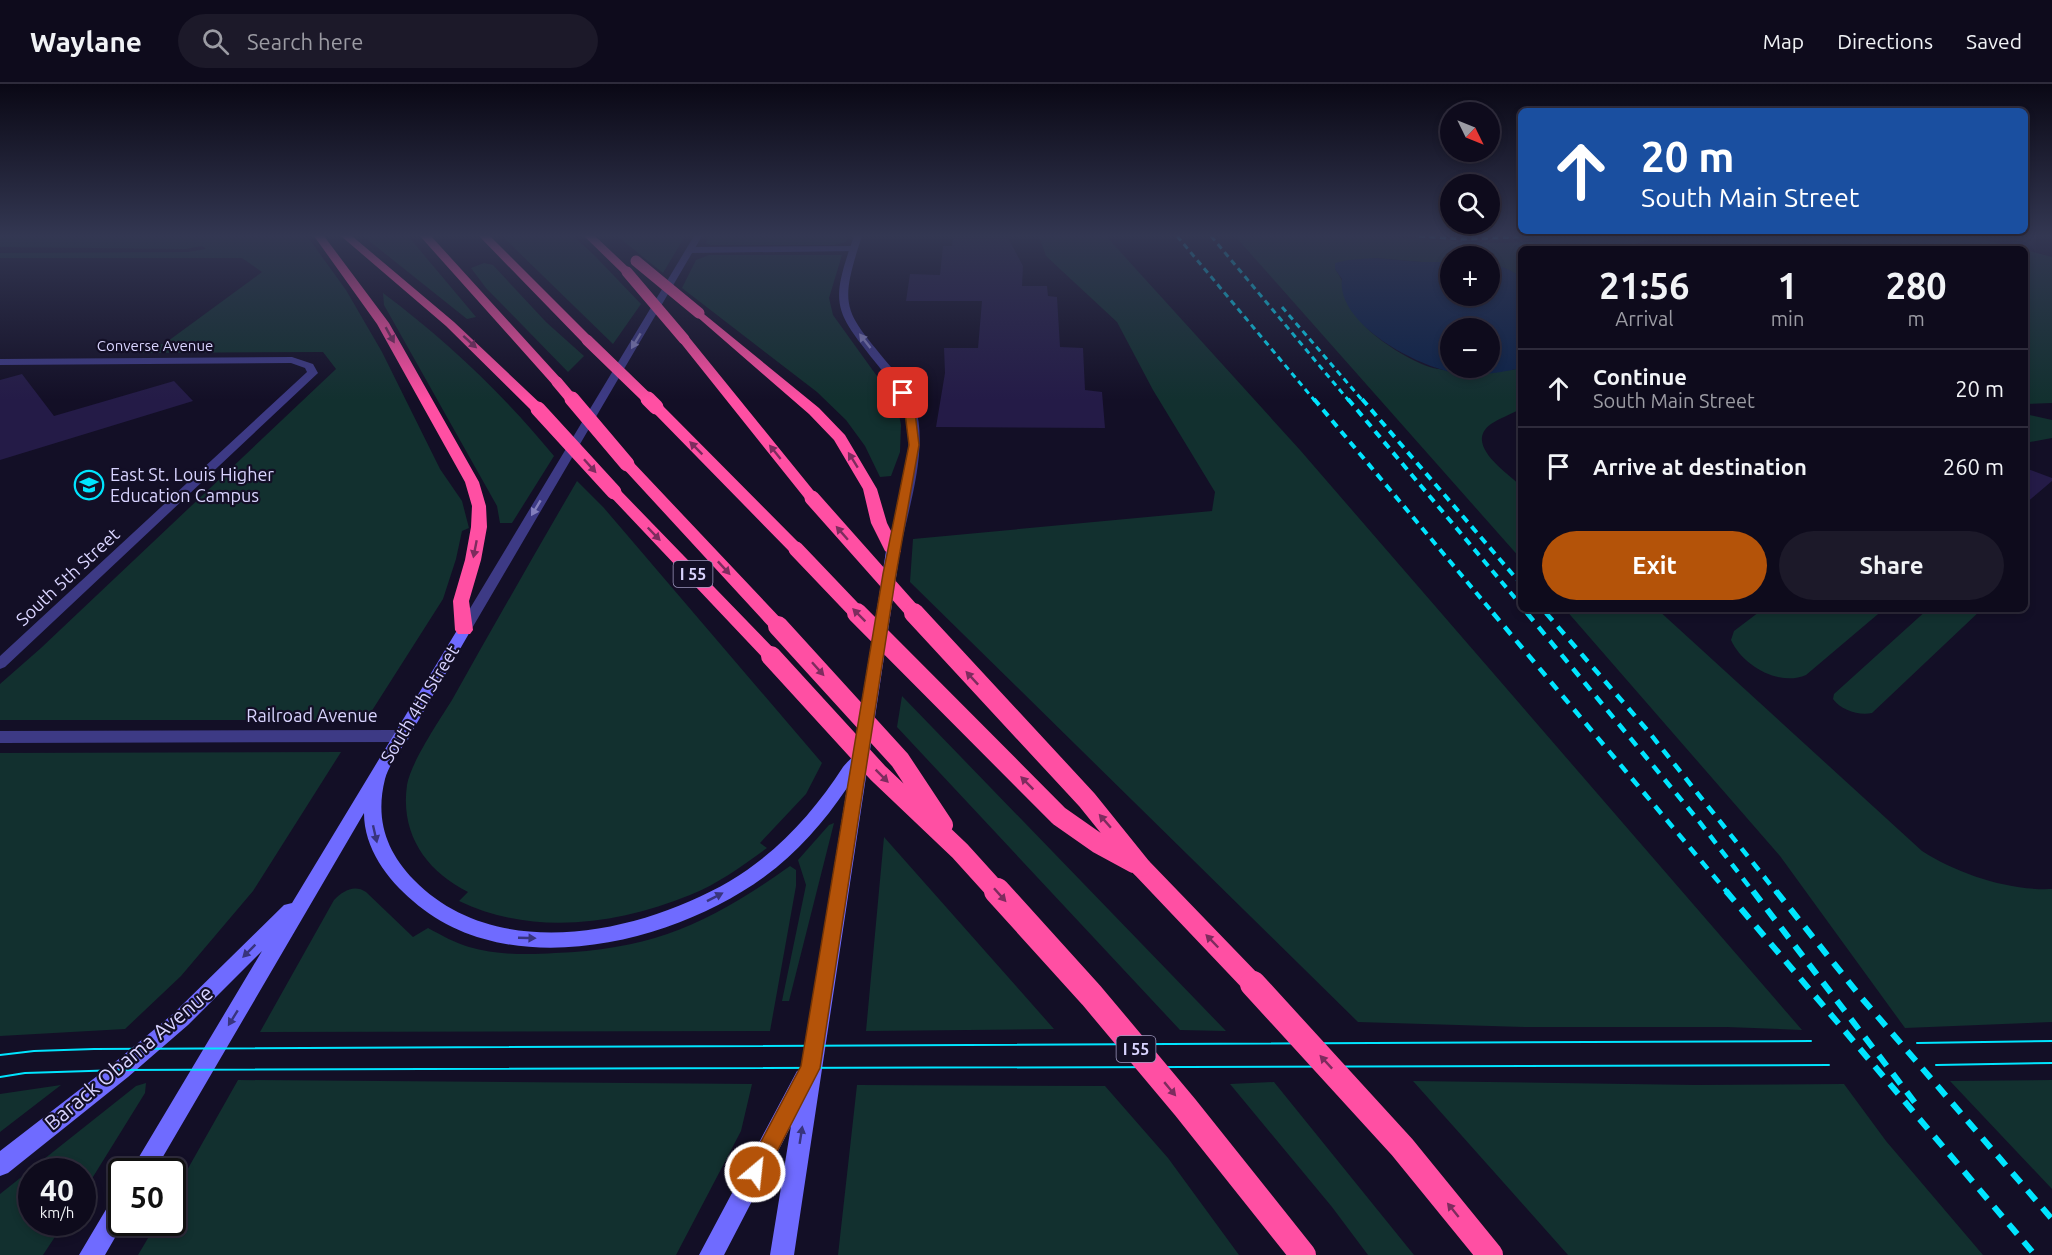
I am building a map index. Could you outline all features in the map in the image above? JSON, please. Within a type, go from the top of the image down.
[{"type":"highway","points":[[360,291],[383,323],[472,482],[479,506],[479,527],[473,560],[461,601],[464,630]]},
{"type":"highway","name":"I 55","points":[[410,291],[458,331],[538,409],[878,773],[960,851],[1092,996],[1185,1107],[1303,1255]]},
{"type":"highway","name":"I 55","points":[[474,291],[627,464],[900,760],[960,851]]},
{"type":"highway","points":[[538,291],[1059,816],[1099,844],[1141,867]]},
{"type":"highway","points":[[643,291],[812,498],[957,662],[1087,800],[1141,867],[1402,1147],[1490,1255]]},
{"type":"highway","points":[[672,291],[814,411],[840,438],[870,489],[879,523],[893,551]]},
{"type":"main road","points":[[782,1255],[893,551]]},
{"type":"main road","name":"South 4th Street","points":[[149,1158],[464,630]]},
{"type":"main road","points":[[377,777],[371,805],[379,849],[413,892],[469,927],[504,937],[549,939],[602,936],[661,920],[715,898],[765,868],[805,832],[834,798],[861,754]]},
{"type":"main road","name":"Barack Obama Avenue","points":[[0,1165],[121,1070],[181,1019],[306,895]]},
{"type":"main road","points":[[711,1255],[811,1068]]},
{"type":"main road","points":[[91,1255],[108,1227]]},
{"type":"street","name":"South 4th Street","points":[[464,630],[666,291]]},
{"type":"street","points":[[843,291],[844,310],[896,381],[909,405],[913,422],[914,445],[893,551]]},
{"type":"street","name":"Converse Avenue","points":[[0,362],[292,360],[309,366]]},
{"type":"street","name":"South 5th Street","points":[[0,664],[312,373],[309,366]]},
{"type":"street","name":"Railroad Avenue","points":[[0,736],[402,736]]},
{"type":"green space","points":[[237,291],[346,291],[382,352],[440,469],[462,501],[469,528],[462,531],[443,599],[366,720],[0,720],[0,684],[336,369],[323,352],[134,353],[146,344],[164,344]]},
{"type":"green space","points":[[431,291],[454,291],[476,317],[467,319]]},
{"type":"green space","points":[[489,291],[517,291],[546,322],[584,356],[568,372]]},
{"type":"green space","points":[[558,291],[628,291],[641,304],[613,344]]},
{"type":"green space","points":[[685,291],[831,291],[829,298],[833,315],[897,404],[901,425],[900,452],[891,476],[880,477],[865,446],[846,420],[817,392]]},
{"type":"green space","points":[[1083,291],[1156,291],[1300,450],[1802,1030],[1727,1027],[1524,1027],[1358,1022],[910,582],[913,539],[1212,511],[1215,492],[1153,390],[1117,322]]},
{"type":"green space","points":[[1283,291],[1346,291],[1354,310],[1368,329],[1405,356],[1440,369],[1440,378],[1500,378],[1500,371],[1518,369],[1518,410],[1491,424],[1484,432],[1482,440],[1484,449],[1490,458],[1518,483],[1518,556]]},
{"type":"green space","points":[[2028,291],[2052,291],[2052,403],[2028,404]]},
{"type":"green space","points":[[383,293],[430,330],[473,369],[515,411],[554,456],[512,523],[500,523],[497,506],[384,305]]},
{"type":"green space","points":[[2028,415],[2052,420],[2052,438],[2028,442]]},
{"type":"green space","points":[[577,481],[604,508],[822,763],[806,794],[760,843],[767,848],[700,891],[633,914],[604,919],[545,922],[515,919],[487,912],[459,901],[468,892],[428,862],[412,835],[406,803],[407,785],[426,742]]},
{"type":"green space","points":[[1568,612],[1660,612],[1922,851],[1951,867],[2001,884],[2052,889],[2052,1022],[1905,1028],[1780,856]]},
{"type":"green space","points":[[1759,612],[1880,612],[1806,675],[1795,678],[1773,676],[1752,665],[1736,649],[1731,640],[1734,631]]},
{"type":"green space","points":[[1925,612],[1979,612],[1872,713],[1862,714],[1841,706],[1833,699],[1834,694]]},
{"type":"green space","points":[[902,696],[1226,1031],[1180,1030],[897,727]]},
{"type":"green space","points":[[341,752],[253,891],[181,976],[125,1029],[0,1036],[0,753]]},
{"type":"green space","points":[[834,823],[789,1001],[782,1001],[806,885],[798,860],[829,825]]},
{"type":"green space","points":[[884,837],[1054,1029],[866,1031]]},
{"type":"green space","points":[[790,866],[796,870],[796,886],[770,1031],[260,1032],[334,900],[349,890],[357,889],[366,892],[413,937],[428,928],[448,939],[479,950],[512,954],[545,954],[622,946],[680,929],[707,918]]},
{"type":"green space","points":[[238,1080],[752,1084],[741,1131],[676,1255],[138,1255],[149,1236],[186,1236],[186,1172]]},
{"type":"green space","points":[[2052,1080],[2052,1189],[1950,1081]]},
{"type":"green space","points":[[1413,1081],[1696,1085],[1844,1084],[1886,1141],[1983,1255],[1568,1255]]},
{"type":"green space","points":[[1274,1082],[1414,1255],[1368,1255],[1332,1207],[1230,1084]]},
{"type":"green space","points":[[146,1083],[145,1093],[96,1172],[96,1158],[45,1158],[136,1086]]},
{"type":"green space","points":[[61,1085],[0,1132],[0,1094]]},
{"type":"green space","points":[[857,1085],[1105,1086],[1168,1158],[1239,1255],[838,1255]]},
{"type":"green space","points":[[18,1180],[18,1236],[55,1236],[43,1255],[0,1255],[0,1194]]},
{"type":"water","points":[[1343,291],[1440,291],[1440,306],[1500,306],[1500,291],[1518,291],[1518,369],[1500,372],[1500,318],[1440,318],[1440,369],[1421,362],[1382,341],[1352,312]]},
{"type":"building","points":[[908,291],[1047,291],[1048,296],[1057,297],[1060,347],[1083,348],[1085,390],[1102,392],[1105,428],[936,427],[945,373],[944,348],[978,348],[982,301],[906,301]]},
{"type":"building","points":[[22,374],[54,416],[174,381],[193,401],[0,460],[0,380]]},
{"type":"building","points":[[2028,469],[2052,478],[2052,481],[2028,501]]},
{"type":"tram line","points":[[0,1055],[34,1051],[94,1049],[1811,1041]]},
{"type":"tram line","points":[[1917,1043],[2052,1041]]},
{"type":"tram line","points":[[1936,1065],[2052,1063]]},
{"type":"tram line","points":[[0,1077],[25,1073],[121,1070],[1829,1065]]},
{"type":"railway","points":[[1223,291],[1315,401]]},
{"type":"railway","points":[[1257,291],[1349,401]]},
{"type":"railway","points":[[1282,307],[1363,401]]},
{"type":"railway","points":[[1314,399],[1494,614]]},
{"type":"railway","points":[[1348,399],[1518,601]]},
{"type":"railway","points":[[1362,399],[1518,581]]},
{"type":"railway","points":[[1493,613],[1728,893]]},
{"type":"railway","points":[[1527,613],[1698,820],[1754,893]]},
{"type":"railway","points":[[1546,613],[1648,731],[1777,893]]},
{"type":"railway","points":[[1726,891],[2035,1255]]},
{"type":"railway","points":[[1753,891],[1919,1108]]},
{"type":"railway","points":[[1776,891],[1860,996],[2052,1219]]},
{"type":"place","name":"East St. Louis Higher Education Campus","points":[[89,485]]},
{"type":"route","points":[[755,1172],[811,1068],[893,551],[914,445],[913,422],[903,393]]}]
